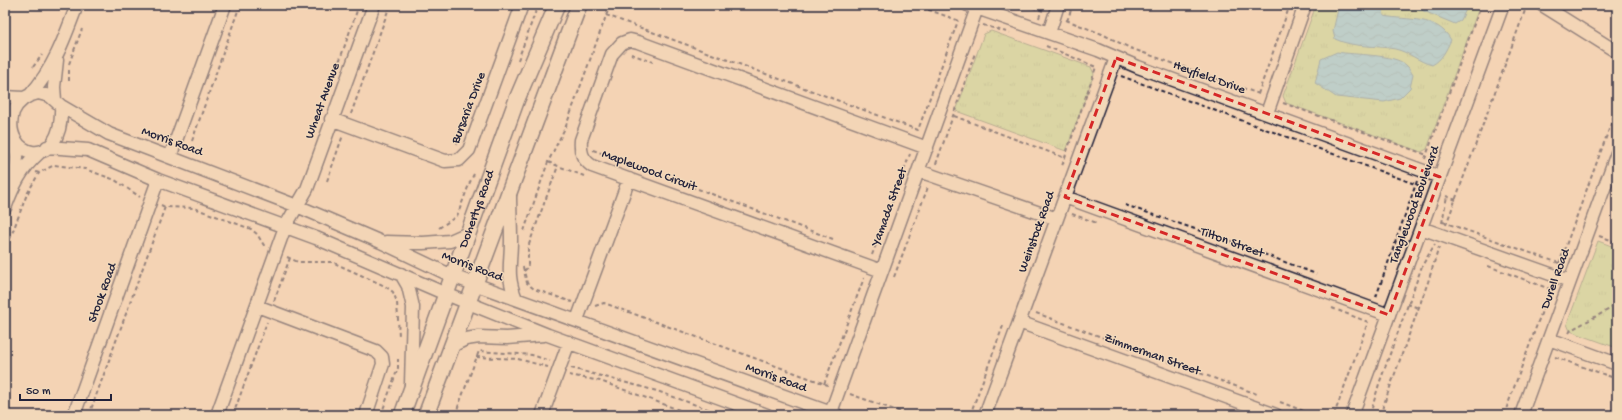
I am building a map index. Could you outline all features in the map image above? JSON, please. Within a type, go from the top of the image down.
[{"type":"main road","name":"Dohertys Road","points":[[402,415],[516,99],[557,5]]},
{"type":"main road","name":"Dohertys Road","points":[[426,415],[579,5]]},
{"type":"street","points":[[14,184],[17,167],[10,141],[9,128],[11,116],[16,105],[40,84],[58,55],[77,5]]},
{"type":"street","points":[[170,157],[225,5]]},
{"type":"street","name":"Wheat Avenue","points":[[217,415],[286,227],[306,189],[374,5]]},
{"type":"street","name":"Bursaria Drive","points":[[332,119],[445,161],[459,160],[469,150],[522,5]]},
{"type":"street","points":[[1267,113],[1271,98],[1305,5]]},
{"type":"street","name":"Tanglewood Boulevard","points":[[1352,415],[1503,5]]},
{"type":"street","points":[[1542,5],[1617,52]]},
{"type":"street","name":"Heyfield Drive","points":[[973,7],[1049,33],[1440,176]]},
{"type":"street","name":"Yamada Street","points":[[832,414],[839,389],[972,22],[973,7]]},
{"type":"street","points":[[1049,33],[1056,10]]},
{"type":"street","name":"Maplewood Circuit","points":[[882,271],[592,166],[586,162],[580,149],[581,140],[612,54],[622,43],[630,40],[927,148]]},
{"type":"street","points":[[5,208],[14,184],[22,170],[56,136],[60,126],[58,103],[54,87],[58,55]]},
{"type":"street","name":"Weinstock Road","points":[[984,415],[1116,58]]},
{"type":"street","points":[[5,97],[45,94],[58,103]]},
{"type":"street","name":"Morris Road","points":[[58,103],[109,134],[297,206],[381,242],[452,276],[577,320],[832,414]]},
{"type":"street","points":[[10,141],[29,153],[43,150],[88,150],[158,180],[286,227],[548,335],[767,415]]},
{"type":"street","name":"Durell Road","points":[[1521,415],[1570,282],[1613,174],[1617,153]]},
{"type":"street","points":[[919,170],[1057,219]]},
{"type":"street","points":[[577,320],[629,179]]},
{"type":"street","name":"Stook Road","points":[[74,415],[158,180]]},
{"type":"street","points":[[510,191],[511,241],[508,271],[511,287],[516,299]]},
{"type":"street","name":"Tilton Street","points":[[1064,197],[1389,315]]},
{"type":"street","points":[[1421,228],[1570,282]]},
{"type":"street","points":[[381,242],[423,243],[450,241],[468,233]]},
{"type":"street","points":[[401,274],[408,286],[413,306],[411,390]]},
{"type":"street","points":[[257,306],[376,351],[382,357],[383,364],[366,415]]},
{"type":"street","name":"Zimmerman Street","points":[[1019,322],[1276,415]]},
{"type":"street","points":[[452,346],[466,339],[479,336],[507,338],[548,335]]},
{"type":"street","points":[[1549,339],[1617,364]]},
{"type":"street","points":[[542,415],[569,342]]},
{"type":"path","points":[[192,141],[240,5]]},
{"type":"path","points":[[327,181],[390,5]]},
{"type":"path","points":[[522,236],[548,162],[566,126],[610,5]]},
{"type":"path","points":[[916,5],[924,6],[958,21],[972,22],[1011,34]]},
{"type":"path","points":[[1026,5],[1056,10],[1067,21],[1102,34],[1130,48],[1427,155]]},
{"type":"path","points":[[1067,21],[1073,5]]},
{"type":"path","points":[[1258,94],[1290,5]]},
{"type":"path","points":[[1369,295],[1377,298],[1416,184],[1481,5]]},
{"type":"path","points":[[1370,415],[1379,384],[1422,266],[1447,223],[1527,5]]},
{"type":"path","points":[[606,15],[918,130],[958,21]]},
{"type":"path","points":[[69,84],[69,66],[84,25]]},
{"type":"path","points":[[1040,44],[1096,67],[1060,172]]},
{"type":"path","points":[[892,281],[954,116],[976,48]]},
{"type":"path","points":[[33,67],[45,50]]},
{"type":"path","points":[[5,71],[10,73]]},
{"type":"path","points":[[1110,72],[1456,200]]},
{"type":"path","points":[[1504,415],[1617,108]]},
{"type":"path","points":[[954,116],[1065,158]]},
{"type":"path","points":[[590,149],[835,240]]},
{"type":"path","points":[[54,166],[85,169],[109,177],[136,196]]},
{"type":"path","points":[[524,271],[528,267],[528,247],[558,166]]},
{"type":"path","points":[[5,252],[27,194],[38,173]]},
{"type":"path","points":[[1380,415],[1428,282],[1439,247],[1446,196],[1449,189]]},
{"type":"path","points":[[1125,205],[1230,241],[1318,275]]},
{"type":"path","points":[[89,415],[165,207],[194,208],[251,229],[257,234],[263,246]]},
{"type":"path","points":[[1443,222],[1559,263]]},
{"type":"path","points":[[1596,243],[1599,236],[1617,242]]},
{"type":"path","points":[[1434,246],[1446,250]]},
{"type":"path","points":[[233,415],[290,258]]},
{"type":"path","points":[[298,262],[332,262],[384,286],[393,292],[397,302]]},
{"type":"path","points":[[1483,264],[1550,289]]},
{"type":"path","points":[[522,266],[527,283],[534,289],[590,307],[604,303],[909,415]]},
{"type":"path","points":[[1569,333],[1571,330],[1617,305]]},
{"type":"path","points":[[1035,312],[1263,396]]},
{"type":"path","points":[[1338,415],[1334,414],[1368,322]]},
{"type":"path","points":[[970,415],[1004,326]]},
{"type":"path","points":[[1564,332],[1576,336]]},
{"type":"path","points":[[455,415],[479,351],[532,356],[560,368],[693,415]]},
{"type":"path","points":[[1554,356],[1617,379]]},
{"type":"path","points":[[476,357],[518,359],[584,373],[657,391],[724,415]]},
{"type":"path","points":[[850,394],[853,387]]},
{"type":"path","points":[[1278,402],[1314,415]]},
{"type":"highlighted area","points":[[1116,58],[1440,177],[1389,315],[1065,197]]},
{"type":"green space","points":[[1316,5],[1480,5],[1427,149],[1421,152],[1286,103],[1283,96]]},
{"type":"green space","points":[[991,31],[1091,67],[1094,74],[1066,151],[956,111],[984,34]]},
{"type":"green space","points":[[1598,241],[1617,248],[1617,348],[1570,331],[1567,324]]},
{"type":"water","points":[[1339,5],[1468,5],[1461,20],[1455,24],[1414,7],[1388,6],[1383,11],[1384,16],[1421,20],[1438,26],[1445,32],[1451,40],[1441,58],[1432,65],[1423,62],[1405,52],[1395,49],[1350,44],[1335,39],[1333,31]]},
{"type":"water","points":[[1337,52],[1384,57],[1401,61],[1409,68],[1413,75],[1410,88],[1400,98],[1384,102],[1336,97],[1315,83],[1321,59]]}]
